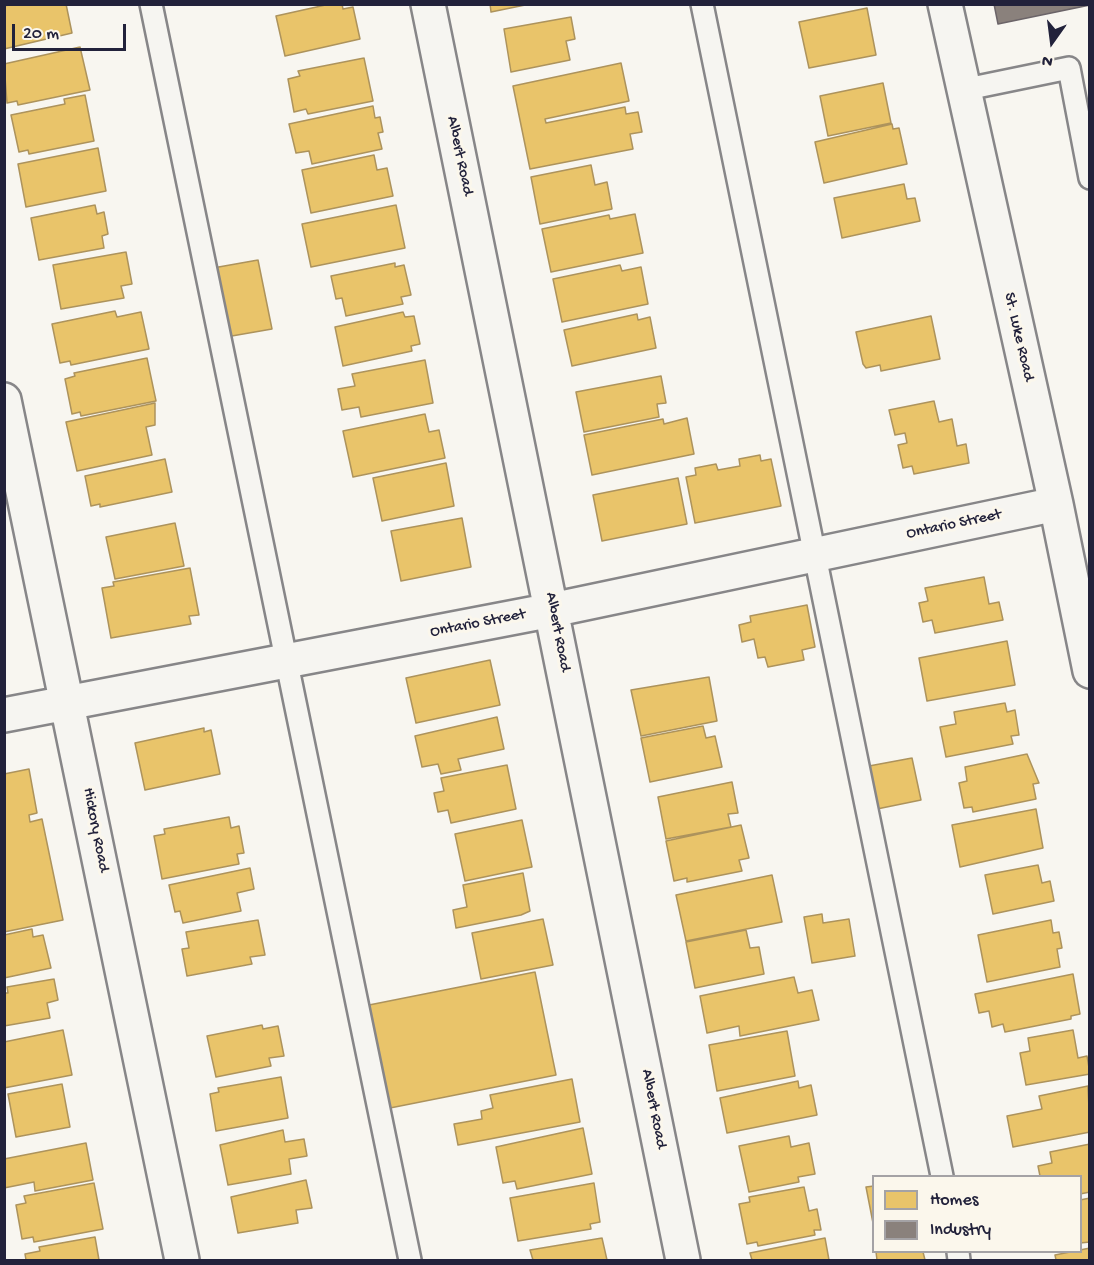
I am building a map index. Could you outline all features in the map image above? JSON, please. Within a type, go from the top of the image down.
[{"type":"street","name":"Albert Road","points":[[428,4],[683,1260]]},
{"type":"street","name":"St. Luke Road","points":[[945,4],[962,90],[1056,504],[1089,671]]},
{"type":"street","name":"Hickory Road","points":[[4,400],[69,704],[182,1260]]},
{"type":"street","name":"Ontario Street","points":[[4,715],[552,610],[1056,504]]},
{"type":"lane","points":[[151,4],[410,1260]]},
{"type":"lane","points":[[702,4],[942,1175]]},
{"type":"lane","points":[[962,90],[1069,68],[1089,178]]},
{"type":"building: Homes","points":[[66,4],[72,33],[4,49],[4,6]]},
{"type":"building: Homes","points":[[330,4],[342,4],[343,9],[353,7],[360,39],[285,56],[276,16]]},
{"type":"building: Homes","points":[[490,4],[530,4],[491,12]]},
{"type":"building: Homes","points":[[867,8],[876,55],[809,68],[799,22]]},
{"type":"building: Homes","points":[[571,17],[575,39],[566,41],[570,60],[511,72],[504,29]]},
{"type":"building: Homes","points":[[80,47],[90,90],[18,105],[17,101],[7,103],[4,64]]},
{"type":"building: Homes","points":[[364,58],[373,101],[308,114],[306,109],[294,112],[288,79],[300,76],[298,71]]},
{"type":"building: Homes","points":[[621,63],[629,101],[545,119],[546,123],[625,107],[626,114],[638,112],[642,132],[630,134],[633,149],[530,169],[513,86]]},
{"type":"building: Homes","points":[[883,83],[891,123],[828,136],[820,96]]},
{"type":"building: Homes","points":[[85,95],[94,141],[29,154],[28,150],[19,152],[11,115],[65,104],[64,99]]},
{"type":"building: Homes","points":[[373,106],[375,118],[380,117],[383,132],[378,133],[382,149],[312,164],[309,151],[296,153],[289,124]]},
{"type":"building: Homes","points":[[892,124],[893,129],[899,128],[907,164],[824,183],[815,142]]},
{"type":"building: Homes","points":[[98,148],[106,191],[26,207],[18,164]]},
{"type":"building: Homes","points":[[374,155],[377,170],[387,168],[393,196],[311,213],[302,170]]},
{"type":"building: Homes","points":[[591,165],[595,185],[607,182],[612,209],[540,224],[531,177]]},
{"type":"building: Homes","points":[[904,184],[907,199],[915,198],[920,221],[842,238],[834,198]]},
{"type":"building: Homes","points":[[95,205],[97,214],[104,212],[108,234],[102,236],[104,248],[39,260],[31,218]]},
{"type":"building: Homes","points":[[396,205],[405,248],[311,267],[302,224]]},
{"type":"building: Homes","points":[[635,214],[643,253],[551,272],[542,229],[609,215],[610,219]]},
{"type":"building: Homes","points":[[126,252],[132,284],[121,286],[124,298],[61,309],[53,265]]},
{"type":"building: Homes","points":[[258,260],[272,329],[226,337],[213,268]]},
{"type":"building: Homes","points":[[395,263],[395,267],[404,265],[411,295],[401,297],[403,304],[346,316],[342,298],[336,299],[331,276]]},
{"type":"building: Homes","points":[[620,265],[622,271],[641,267],[648,304],[562,322],[553,279]]},
{"type":"building: Homes","points":[[115,311],[117,317],[141,312],[149,349],[71,365],[70,361],[60,363],[52,324]]},
{"type":"building: Homes","points":[[403,312],[405,317],[414,316],[420,344],[411,346],[412,351],[343,366],[335,327]]},
{"type":"building: Homes","points":[[637,314],[638,320],[650,317],[656,348],[572,366],[564,330]]},
{"type":"building: Homes","points":[[931,316],[940,359],[881,371],[880,365],[866,368],[863,364],[856,332]]},
{"type":"building: Homes","points":[[147,358],[156,401],[81,416],[80,412],[72,414],[65,379],[75,376],[74,373]]},
{"type":"building: Homes","points":[[425,360],[433,403],[361,417],[359,407],[342,410],[338,389],[355,386],[352,374]]},
{"type":"building: Homes","points":[[661,376],[666,403],[657,404],[659,417],[584,432],[576,392]]},
{"type":"building: Homes","points":[[934,401],[939,422],[952,419],[957,446],[966,444],[969,463],[914,474],[912,466],[903,468],[898,445],[907,443],[905,433],[895,435],[889,410]]},
{"type":"building: Homes","points":[[155,403],[155,425],[146,427],[152,455],[77,471],[66,422]]},
{"type":"building: Homes","points":[[425,414],[429,432],[439,430],[445,458],[353,477],[343,431]]},
{"type":"building: Homes","points":[[687,418],[694,454],[592,475],[584,435],[663,419],[664,424]]},
{"type":"building: Homes","points":[[760,455],[761,461],[771,459],[781,506],[695,523],[686,477],[696,475],[695,468],[716,464],[718,470],[740,466],[739,459]]},
{"type":"building: Homes","points":[[165,459],[172,492],[100,507],[100,504],[91,506],[85,476]]},
{"type":"building: Homes","points":[[446,463],[454,506],[382,521],[373,478]]},
{"type":"building: Homes","points":[[678,478],[687,524],[602,541],[593,495]]},
{"type":"building: Homes","points":[[462,518],[471,567],[401,581],[391,531]]},
{"type":"building: Homes","points":[[175,523],[184,566],[115,579],[106,537]]},
{"type":"building: Homes","points":[[190,568],[199,615],[189,616],[191,624],[111,638],[102,588],[114,586],[113,582]]},
{"type":"building: Homes","points":[[984,577],[989,604],[999,602],[1003,620],[935,633],[932,620],[923,622],[919,603],[928,601],[925,588]]},
{"type":"building: Homes","points":[[807,605],[815,647],[802,650],[804,660],[768,667],[765,657],[758,658],[754,639],[742,642],[739,625],[751,622],[750,616]]},
{"type":"building: Homes","points":[[1007,641],[1015,685],[927,701],[919,658]]},
{"type":"building: Homes","points":[[490,660],[500,705],[416,723],[406,678]]},
{"type":"building: Homes","points":[[709,677],[717,721],[641,736],[631,690]]},
{"type":"building: Homes","points":[[1005,703],[1007,712],[1015,710],[1019,735],[1011,736],[1013,744],[946,757],[940,727],[956,724],[954,712]]},
{"type":"building: Homes","points":[[497,717],[504,749],[458,759],[461,770],[441,774],[438,764],[422,767],[415,736]]},
{"type":"building: Homes","points":[[703,726],[706,738],[715,736],[722,767],[650,782],[641,738]]},
{"type":"building: Homes","points":[[204,728],[204,732],[211,730],[220,774],[145,790],[135,743]]},
{"type":"building: Homes","points":[[1027,754],[1039,783],[1033,784],[1036,799],[973,812],[972,807],[964,808],[959,783],[967,781],[965,767]]},
{"type":"building: Homes","points":[[912,758],[921,800],[877,809],[869,766]]},
{"type":"building: Homes","points":[[507,765],[516,809],[451,823],[448,810],[438,812],[434,793],[444,791],[441,778]]},
{"type":"building: Homes","points":[[29,769],[37,813],[29,815],[30,822],[42,819],[63,920],[4,932],[4,774]]},
{"type":"building: Homes","points":[[732,782],[738,813],[728,814],[731,827],[666,839],[658,797]]},
{"type":"building: Homes","points":[[1036,809],[1043,848],[960,867],[952,825]]},
{"type":"building: Homes","points":[[229,817],[231,828],[239,826],[244,853],[237,854],[239,864],[162,879],[154,836],[165,834],[164,829]]},
{"type":"building: Homes","points":[[522,820],[532,867],[465,881],[455,834]]},
{"type":"building: Homes","points":[[741,825],[749,858],[739,860],[742,871],[687,882],[687,878],[674,881],[666,841]]},
{"type":"building: Homes","points":[[1038,865],[1042,883],[1050,881],[1054,901],[993,914],[985,875]]},
{"type":"building: Homes","points":[[250,868],[254,889],[237,893],[241,911],[183,923],[180,911],[175,912],[169,885]]},
{"type":"building: Homes","points":[[523,873],[530,911],[521,915],[456,928],[453,910],[467,907],[463,885]]},
{"type":"building: Homes","points":[[772,875],[782,922],[686,941],[676,895]]},
{"type":"building: Homes","points":[[822,914],[823,923],[849,919],[855,956],[812,963],[804,917]]},
{"type":"building: Homes","points":[[543,919],[553,965],[481,979],[472,933]]},
{"type":"building: Homes","points":[[258,920],[265,955],[250,957],[252,964],[187,976],[182,949],[189,948],[186,932]]},
{"type":"building: Homes","points":[[1051,920],[1053,933],[1059,932],[1062,948],[1057,949],[1060,967],[987,982],[978,935]]},
{"type":"building: Homes","points":[[32,929],[33,937],[43,935],[51,968],[4,978],[4,935]]},
{"type":"building: Homes","points":[[746,930],[750,948],[759,947],[764,974],[695,988],[686,942]]},
{"type":"building: Homes","points":[[535,972],[556,1075],[380,1110],[368,1052],[378,1050],[369,1005]]},
{"type":"building: Homes","points":[[1073,974],[1080,1014],[1071,1016],[1071,1019],[1005,1032],[1003,1024],[992,1027],[989,1011],[979,1013],[975,994]]},
{"type":"building: Homes","points":[[794,977],[798,993],[812,990],[819,1020],[740,1036],[739,1026],[707,1033],[700,996]]},
{"type":"building: Homes","points":[[54,979],[58,1000],[47,1003],[50,1018],[4,1026],[4,993],[8,993],[7,987]]},
{"type":"building: Homes","points":[[262,1025],[263,1029],[278,1026],[284,1056],[269,1058],[271,1066],[216,1077],[207,1036]]},
{"type":"building: Homes","points":[[63,1030],[72,1075],[4,1088],[4,1042]]},
{"type":"building: Homes","points":[[1073,1030],[1078,1058],[1087,1056],[1090,1074],[1026,1085],[1020,1053],[1030,1051],[1028,1038]]},
{"type":"building: Homes","points":[[787,1031],[795,1076],[717,1091],[709,1045]]},
{"type":"building: Homes","points":[[281,1077],[288,1118],[216,1131],[210,1094],[219,1092],[218,1088]]},
{"type":"building: Homes","points":[[572,1079],[580,1122],[458,1145],[454,1124],[482,1119],[481,1111],[493,1108],[490,1095]]},
{"type":"building: Homes","points":[[798,1081],[799,1088],[811,1085],[817,1115],[727,1133],[720,1098]]},
{"type":"building: Homes","points":[[62,1084],[70,1127],[16,1137],[8,1094]]},
{"type":"building: Homes","points":[[1088,1086],[1090,1132],[1013,1147],[1007,1116],[1042,1109],[1039,1096]]},
{"type":"building: Homes","points":[[583,1128],[592,1174],[517,1189],[515,1181],[503,1183],[496,1147]]},
{"type":"building: Homes","points":[[283,1130],[285,1142],[304,1139],[307,1156],[289,1159],[291,1174],[228,1185],[220,1145]]},
{"type":"building: Homes","points":[[789,1136],[791,1147],[809,1143],[815,1174],[798,1177],[799,1182],[749,1192],[739,1146]]},
{"type":"building: Homes","points":[[86,1143],[93,1180],[35,1191],[34,1182],[4,1188],[4,1159]]},
{"type":"building: Homes","points":[[1090,1144],[1090,1192],[1082,1194],[1082,1175],[1040,1175],[1038,1166],[1052,1163],[1050,1152]]},
{"type":"building: Homes","points":[[306,1180],[312,1208],[296,1210],[298,1223],[238,1233],[231,1197]]},
{"type":"building: Homes","points":[[94,1183],[103,1229],[34,1242],[33,1237],[22,1239],[16,1205],[26,1203],[24,1196]]},
{"type":"building: Homes","points":[[594,1183],[600,1222],[590,1224],[591,1229],[518,1241],[510,1198]]},
{"type":"building: Homes","points":[[872,1186],[872,1218],[866,1187]]},
{"type":"building: Homes","points":[[804,1187],[809,1211],[817,1209],[821,1230],[814,1230],[815,1235],[758,1246],[757,1242],[747,1244],[739,1204],[750,1202],[749,1197]]},
{"type":"building: Homes","points":[[1090,1198],[1090,1242],[1082,1243],[1082,1200]]},
{"type":"building: Homes","points":[[95,1237],[99,1260],[26,1260],[25,1254],[40,1251],[39,1247]]},
{"type":"building: Homes","points":[[602,1238],[607,1260],[533,1260],[530,1250]]},
{"type":"building: Homes","points":[[825,1238],[829,1260],[752,1260],[750,1253]]},
{"type":"building: Homes","points":[[1090,1248],[1090,1260],[1056,1260],[1055,1255],[1082,1253],[1082,1250]]},
{"type":"building: Homes","points":[[876,1253],[923,1253],[925,1260],[877,1260]]},
{"type":"building: Industry","points":[[994,4],[1090,4],[1090,5],[998,24]]}]
